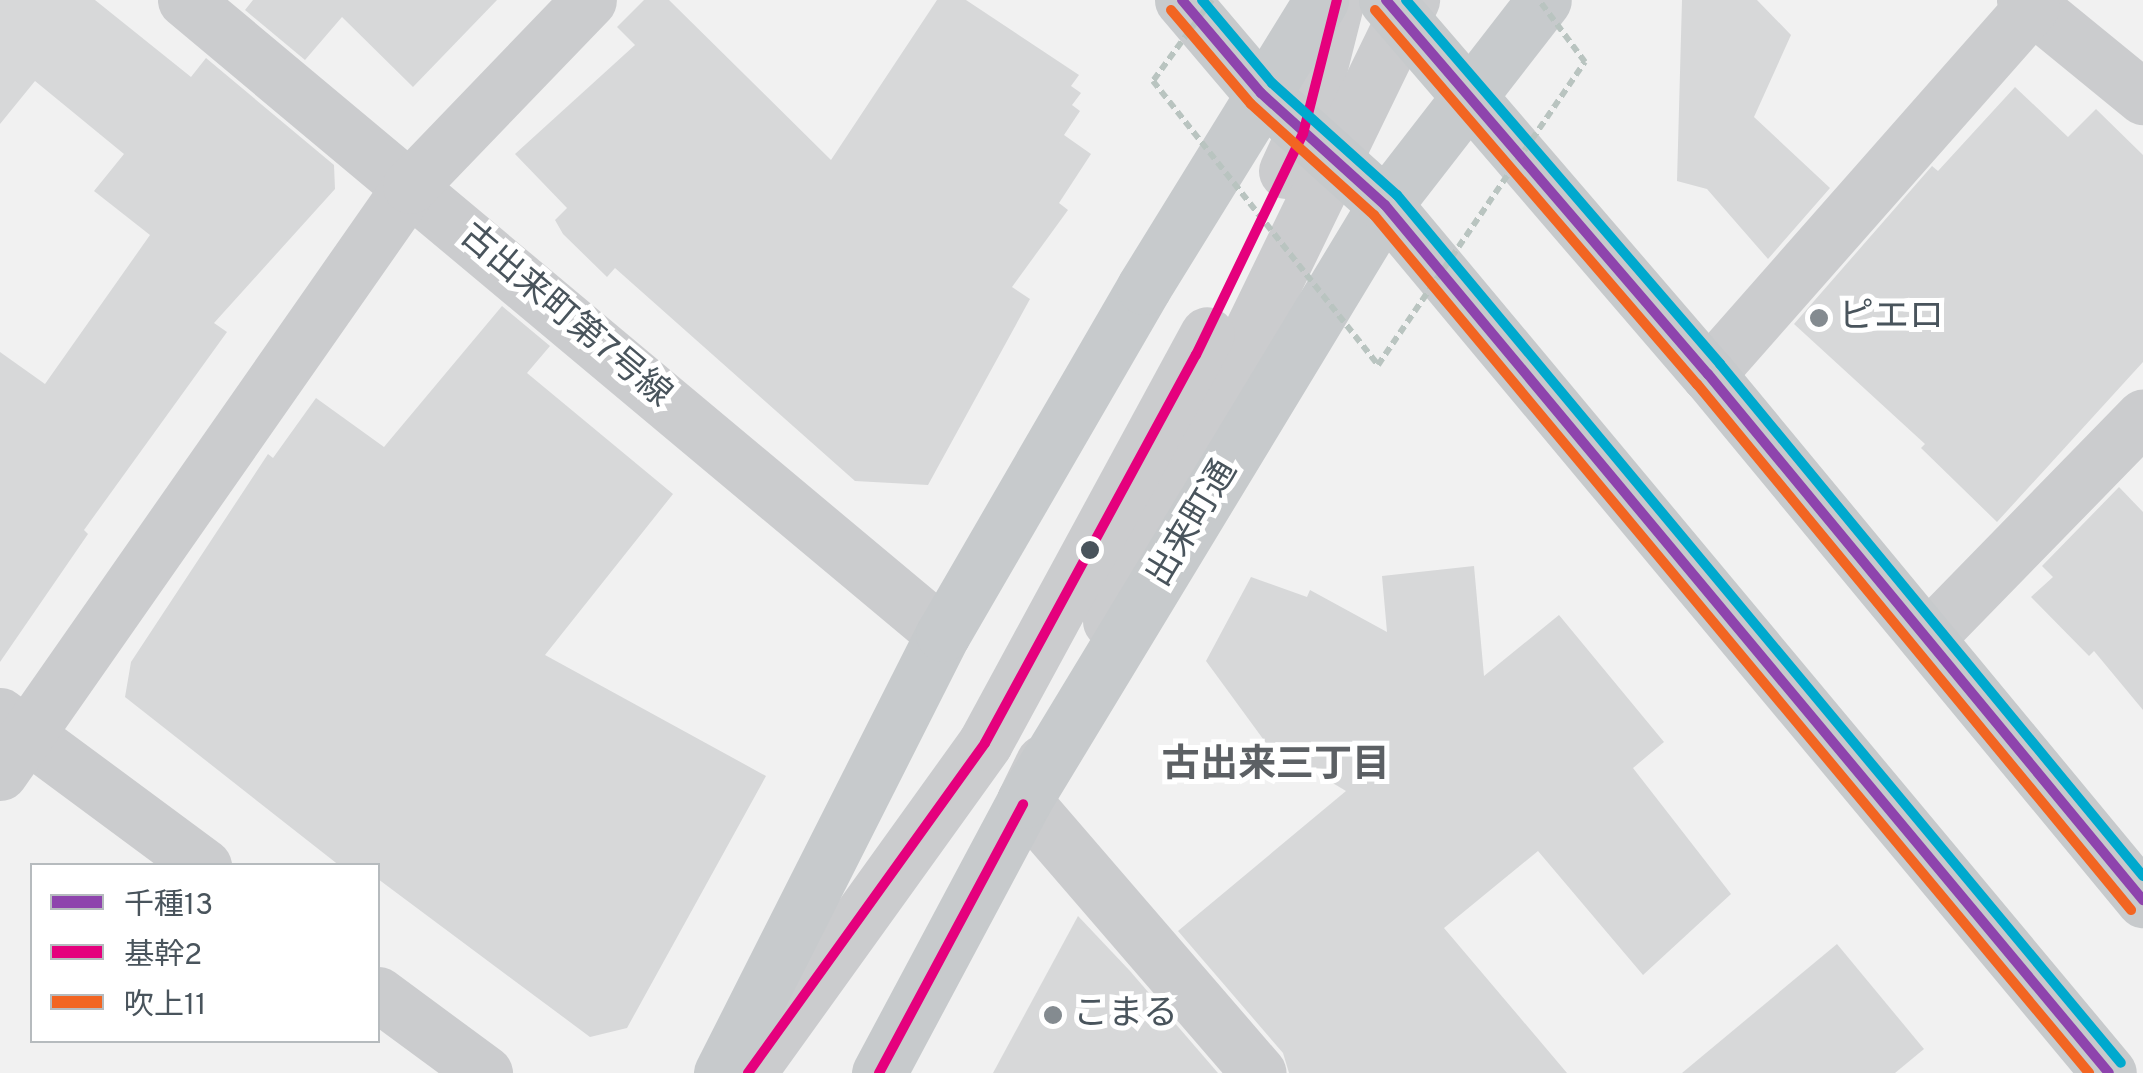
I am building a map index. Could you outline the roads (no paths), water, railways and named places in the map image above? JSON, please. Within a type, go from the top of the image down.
[{"type":"main road","points":[[1182,0],[1261,93],[1385,206],[2109,1073]]},
{"type":"main road","points":[[721,1073],[943,634],[1261,93],[1320,0]]},
{"type":"main road","name":"出来町通","points":[[880,1073],[1024,801],[1385,206],[1542,0]]},
{"type":"main road","points":[[1399,6],[1468,94],[1708,374],[2143,900]]},
{"type":"street","name":"古出来町第7号線","points":[[184,0],[943,634]]},
{"type":"street","points":[[199,863],[8,740],[410,186],[589,0]]},
{"type":"street","points":[[1259,1073],[1024,801],[1317,146],[1337,0]]},
{"type":"street","points":[[1708,374],[2028,3],[2133,72]]},
{"type":"street","points":[[748,1073],[985,744],[1196,355],[1399,6]]},
{"type":"street","points":[[1928,637],[2143,416]]},
{"type":"street","points":[[380,995],[485,1073]]},
{"type":"place","name":"ピエロ","points":[[1819,318]]},
{"type":"place","name":"こまる","points":[[1053,1015]]},
{"type":"district","name":"古出来三丁目","points":[[1276,767]]}]
